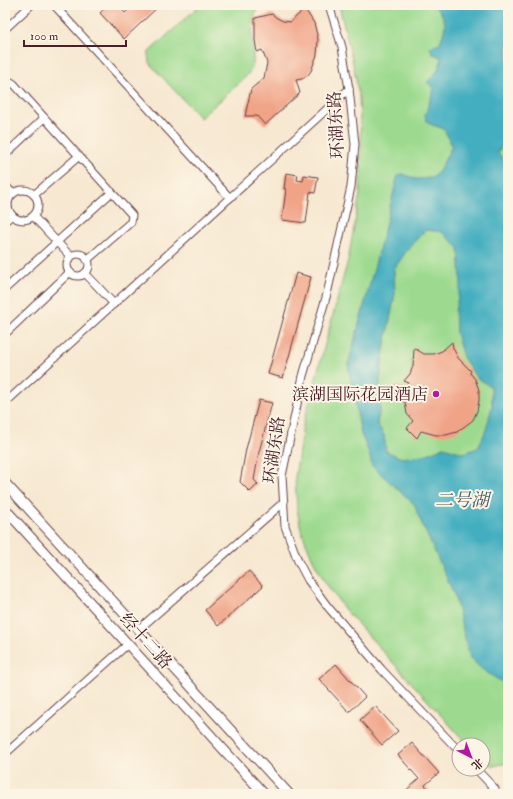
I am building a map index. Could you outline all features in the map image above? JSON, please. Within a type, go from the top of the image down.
[{"type":"main road","points":[[5,483],[140,629],[289,794]]},
{"type":"main road","name":"经十二路","points":[[5,509],[264,794]]},
{"type":"street","points":[[5,29],[31,5]]},
{"type":"street","points":[[54,5],[230,198]]},
{"type":"street","name":"环湖东路","points":[[329,5],[342,48],[349,89],[355,144],[351,188],[327,294],[303,376],[282,476],[286,526],[298,561],[308,580],[328,607],[382,670],[451,743]]},
{"type":"street","points":[[5,85],[8,82],[14,84],[132,215],[131,222],[87,260]]},
{"type":"street","points":[[5,403],[349,89]]},
{"type":"street","points":[[5,155],[44,118]]},
{"type":"street","points":[[34,195],[79,156]]},
{"type":"street","points":[[5,185],[13,194]]},
{"type":"street","points":[[28,190],[34,195],[38,202],[38,206],[36,213],[33,216],[26,220],[22,220],[12,215],[8,204],[10,197],[16,191],[28,190]]},
{"type":"street","points":[[5,289],[112,192]]},
{"type":"street","points":[[5,221],[12,215]]},
{"type":"street","points":[[33,216],[71,257]]},
{"type":"street","points":[[74,255],[81,255],[87,260],[89,268],[85,273],[79,276],[70,272],[68,263],[71,257],[74,255]]},
{"type":"street","points":[[5,334],[70,272]]},
{"type":"street","points":[[85,273],[114,304]]},
{"type":"street","points":[[140,629],[284,502]]},
{"type":"street","points":[[5,754],[128,644]]},
{"type":"street","points":[[484,777],[495,789]]},
{"type":"green space","points":[[200,5],[261,5],[257,10],[253,22],[252,68],[236,86],[200,118],[151,65],[148,57],[149,52]]},
{"type":"green space","points":[[339,5],[508,5],[508,763],[493,766],[491,765],[491,737],[461,737],[346,611],[325,582],[313,560],[301,530],[297,509],[295,477],[303,425],[348,260],[360,194],[361,145],[359,98],[354,68]]},
{"type":"water","name":"二号湖","points":[[434,5],[508,5],[508,141],[503,144],[498,152],[508,168],[508,682],[502,682],[483,670],[470,658],[454,594],[417,513],[415,505],[372,466],[369,453],[361,434],[348,365],[398,175],[403,174],[416,179],[432,178],[439,171],[452,146],[444,130],[428,122],[425,115],[434,89],[427,82],[437,71],[441,61],[441,57],[433,54],[430,47],[439,44],[445,26],[442,15]],"holes":[[[426,230],[442,232],[459,248],[461,283],[455,311],[456,333],[463,357],[476,377],[491,387],[492,406],[486,430],[478,448],[463,453],[444,447],[427,454],[402,458],[386,451],[384,435],[377,423],[380,409],[380,380],[384,350],[395,294],[394,269],[410,246]]]},
{"type":"building","points":[[108,5],[117,5],[125,13],[134,5],[160,5],[124,39],[100,13]]},
{"type":"building","points":[[305,9],[314,23],[318,39],[317,55],[308,75],[302,79],[296,80],[300,93],[265,125],[257,116],[245,116],[251,89],[264,78],[267,63],[262,50],[257,52],[255,40],[255,18],[272,14],[283,21],[290,22]]},
{"type":"building","points":[[286,173],[298,175],[297,180],[303,181],[304,175],[318,177],[315,193],[310,192],[306,223],[282,220],[286,189],[284,189]]},
{"type":"building","points":[[296,273],[311,277],[283,378],[268,374]]},
{"type":"building","name":"滨湖国际花园酒店","points":[[452,342],[458,358],[471,371],[470,373],[475,379],[479,390],[477,411],[473,420],[457,432],[446,435],[436,435],[421,431],[417,438],[407,428],[413,421],[407,414],[405,402],[393,398],[395,385],[406,388],[409,383],[404,381],[410,374],[413,366],[414,348],[424,354],[434,354],[442,351]]},
{"type":"building","points":[[259,400],[272,403],[259,452],[254,480],[258,484],[250,492],[240,482],[246,449]]},
{"type":"building","points":[[249,571],[263,586],[218,626],[205,610]]},
{"type":"building","points":[[336,664],[365,697],[349,712],[319,679]]},
{"type":"building","points":[[375,706],[398,731],[382,745],[360,720]]},
{"type":"building","points":[[412,743],[439,773],[425,785],[429,790],[424,794],[402,794],[419,779],[398,755]]},
{"type":"place","name":"滨湖国际花园酒店","points":[[436,394]]}]
